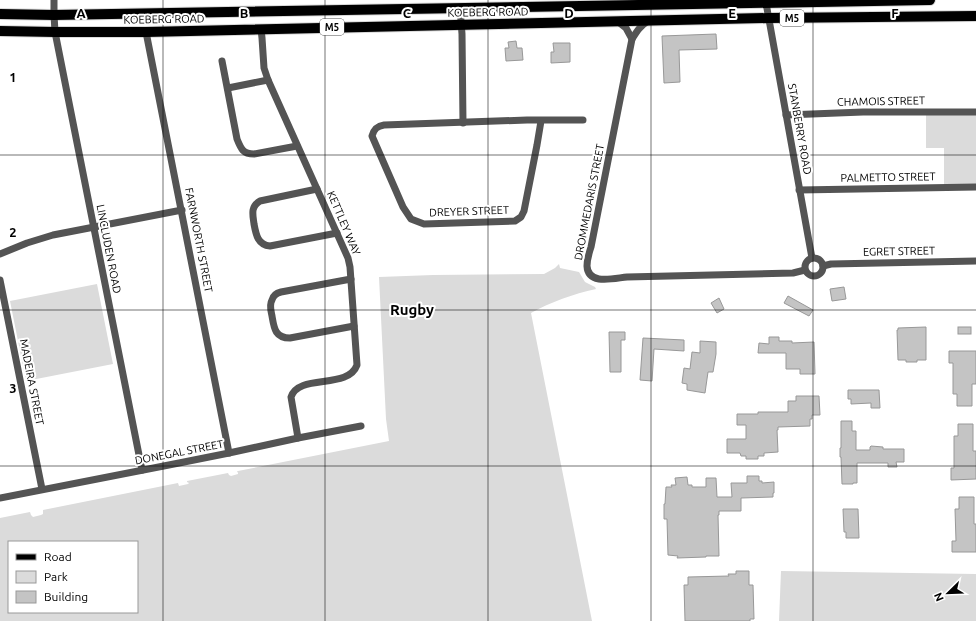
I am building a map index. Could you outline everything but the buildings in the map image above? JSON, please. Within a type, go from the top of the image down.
[{"type":"main road","name":"KOEBERG ROAD","points":[[0,14],[54,15],[460,8],[615,3],[766,3],[930,0]]},
{"type":"main road","name":"KOEBERG ROAD","points":[[0,31],[146,32],[769,18],[976,16]]},
{"type":"street","name":"LINCLUDEN ROAD","points":[[54,0],[55,32],[142,470]]},
{"type":"street","name":"STANBERRY ROAD","points":[[766,3],[812,258]]},
{"type":"street","points":[[460,8],[460,25],[462,34],[463,123]]},
{"type":"street","points":[[617,21],[626,28],[632,39]]},
{"type":"street","name":"DROMMEDARIS STREET","points":[[648,21],[638,28],[632,39],[588,260],[587,266],[589,273],[596,279],[604,280],[627,277],[793,273],[805,270]]},
{"type":"street","name":"KETTLEY WAY","points":[[261,29],[264,68],[268,80],[348,258],[350,267],[357,365],[355,369],[345,377],[303,385],[292,394],[293,412],[298,438]]},
{"type":"street","name":"FARNWORTH STREET","points":[[146,32],[229,453]]},
{"type":"street","points":[[222,61],[237,139],[243,151],[248,154],[254,154],[297,146]]},
{"type":"street","points":[[228,88],[268,80]]},
{"type":"street","name":"CHAMOIS STREET","points":[[786,115],[863,112],[976,112]]},
{"type":"street","name":"DREYER STREET","points":[[541,121],[524,211],[521,217],[515,221],[424,224],[412,219],[403,207],[372,136],[373,131],[377,127],[384,125],[527,120],[583,120]]},
{"type":"street","name":"PALMETTO STREET","points":[[799,190],[976,186]]},
{"type":"street","points":[[317,189],[260,201],[257,203],[252,212],[256,235],[261,243],[266,246],[270,246],[337,233]]},
{"type":"street","points":[[0,254],[27,243],[53,235],[182,210]]},
{"type":"street","points":[[812,258],[818,259],[823,266],[822,272],[815,276],[809,275],[805,270],[806,262],[812,258]]},
{"type":"street","name":"EGRET STREET","points":[[823,266],[831,264],[976,261]]},
{"type":"street","points":[[351,279],[278,293],[272,298],[271,308],[274,328],[284,338],[354,326]]},
{"type":"street","name":"MADEIRA STREET","points":[[0,280],[42,489]]},
{"type":"street","name":"DONEGAL STREET","points":[[0,498],[361,426]]},
{"type":"green space","points":[[926,112],[976,112],[976,187],[944,187],[944,148],[926,148]]},
{"type":"green space","points":[[559,264],[560,268],[579,272],[585,282],[596,289],[562,299],[531,313],[592,621],[0,621],[0,518],[30,512],[33,517],[43,514],[43,510],[178,483],[179,486],[188,484],[189,483],[187,481],[228,473],[231,476],[238,474],[237,471],[389,441],[386,419],[379,277],[544,274]]},
{"type":"green space","points":[[97,284],[113,364],[26,381],[10,301]]},
{"type":"green space","points":[[781,571],[976,574],[976,621],[779,621]]},
{"type":"district","name":"Rugby","points":[[412,309]]}]
